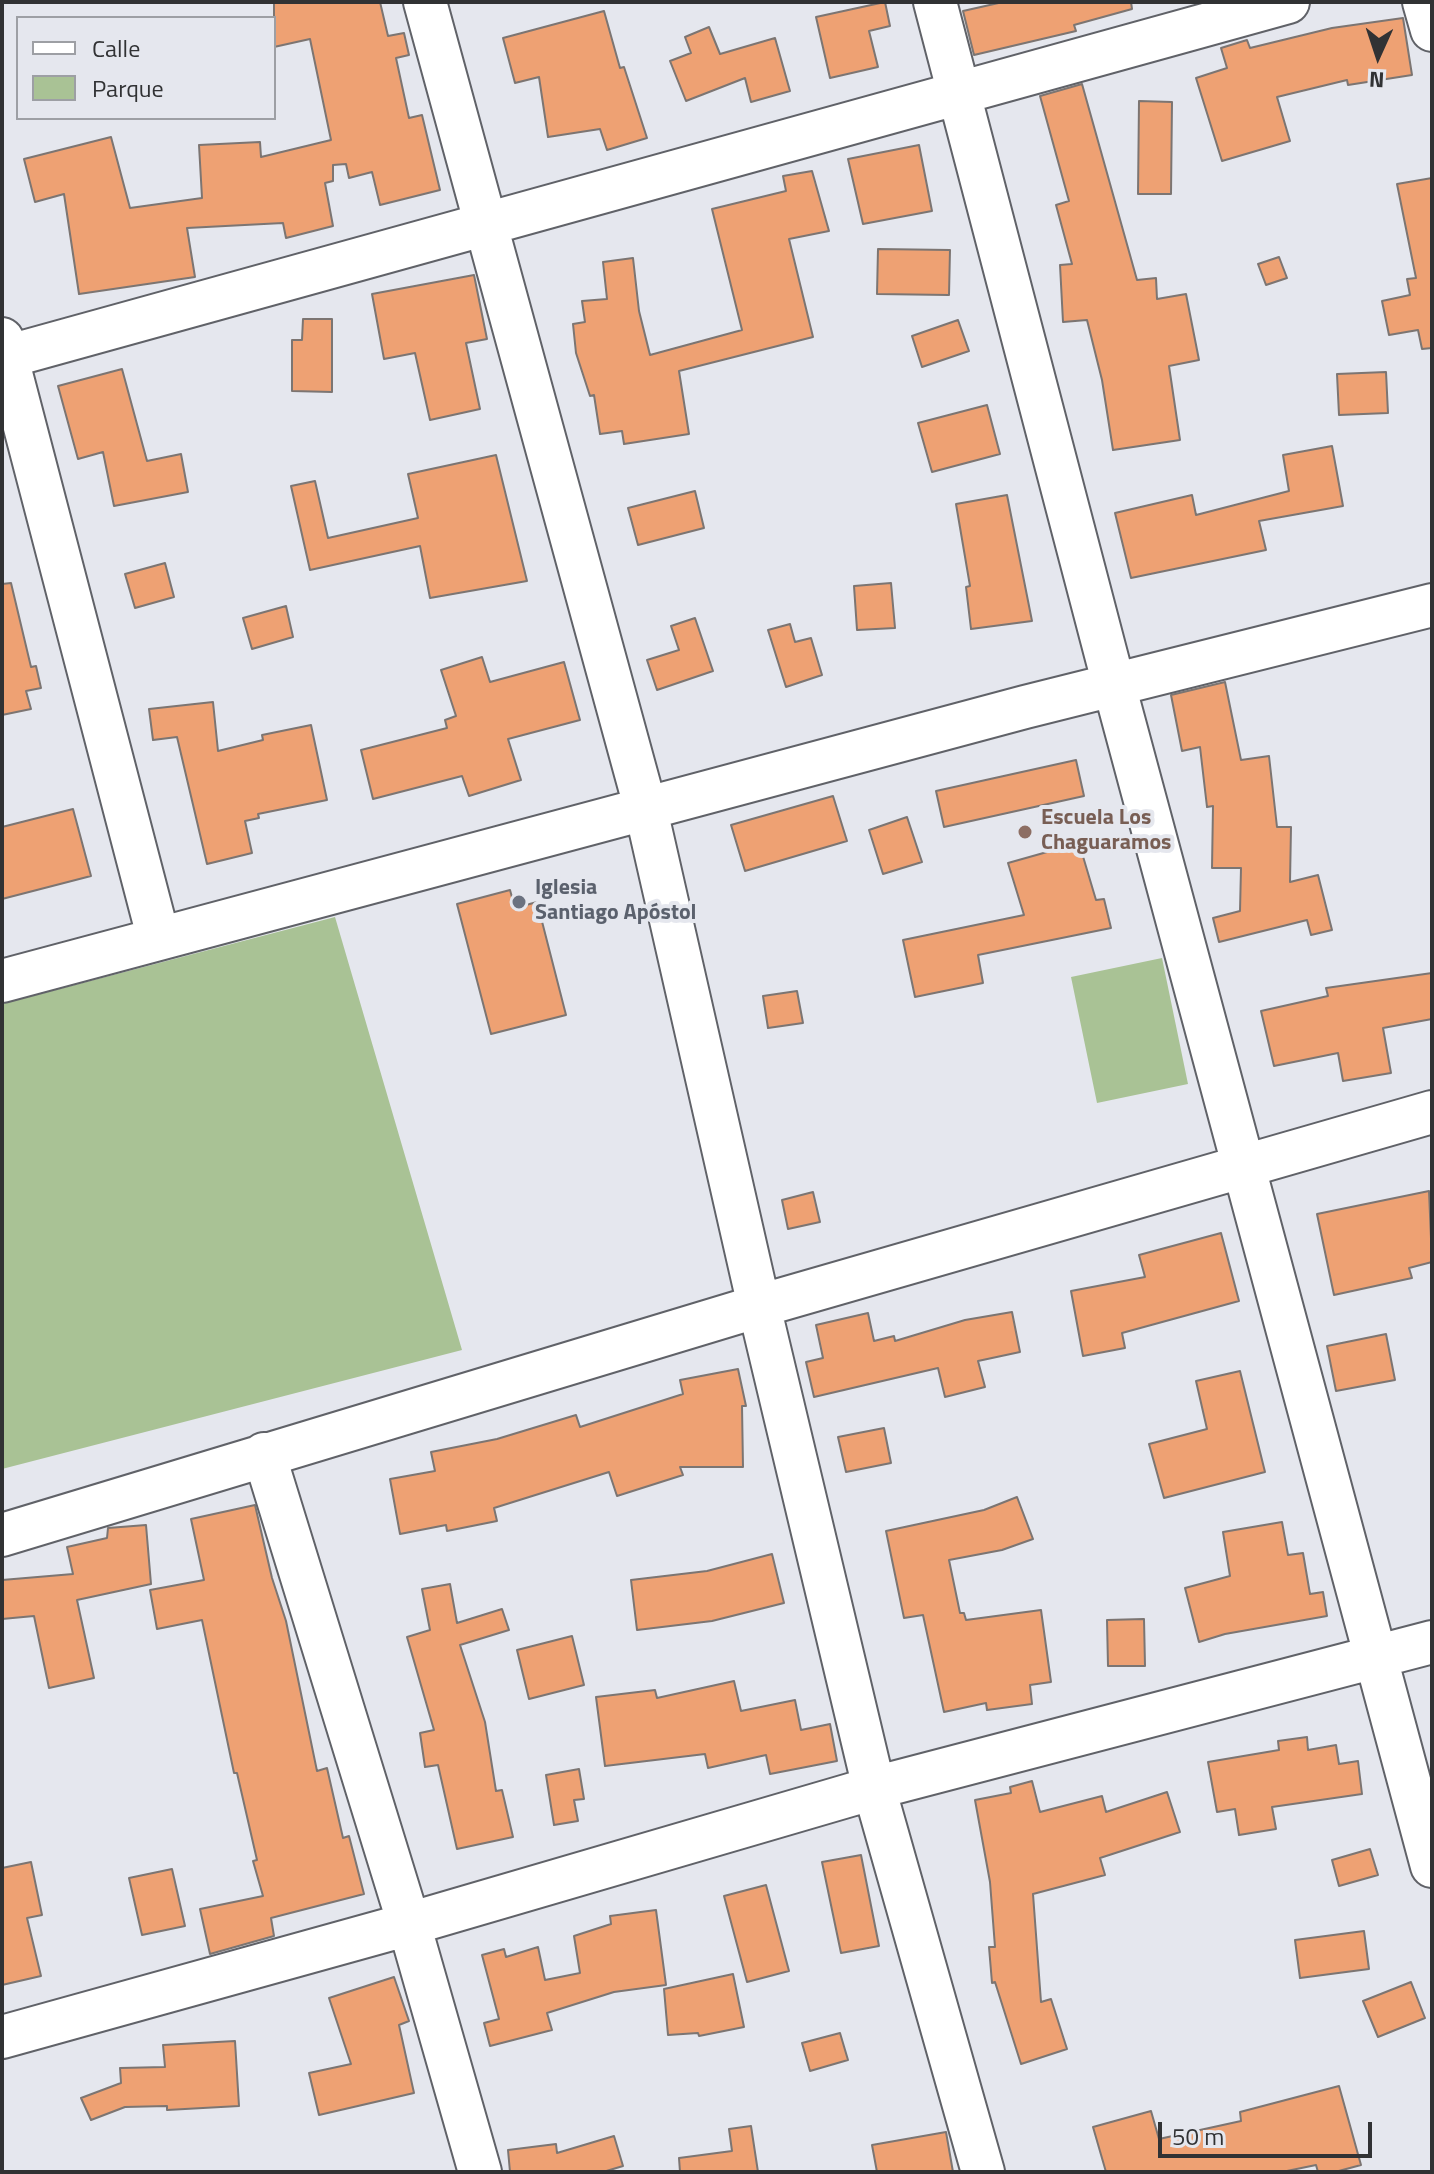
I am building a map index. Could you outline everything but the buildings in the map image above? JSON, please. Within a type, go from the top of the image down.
[{"type":"street","points":[[425,2],[646,810],[759,1306],[874,1788],[983,2172]]},
{"type":"street","points":[[935,2],[1114,685],[1432,1866]]},
{"type":"street","points":[[158,936],[4,351],[484,224],[1288,2]]},
{"type":"street","points":[[1424,2],[1432,30]]},
{"type":"street","points":[[2,981],[158,936],[1114,685],[1432,605]]},
{"type":"street","points":[[2,1535],[759,1306],[1432,1112]]},
{"type":"street","points":[[264,1454],[409,1924],[480,2172]]},
{"type":"street","points":[[2,2037],[409,1924],[874,1788],[1432,1642]]},
{"type":"green space","points":[[335,917],[462,1350],[2,1469],[2,1004]]},
{"type":"green space","points":[[1162,958],[1188,1084],[1097,1103],[1071,977]]},
{"type":"place","name":"Escuela Los Chaguaramos","points":[[1025,832]]},
{"type":"place","name":"Iglesia Santiago Apóstol","points":[[519,902]]}]
